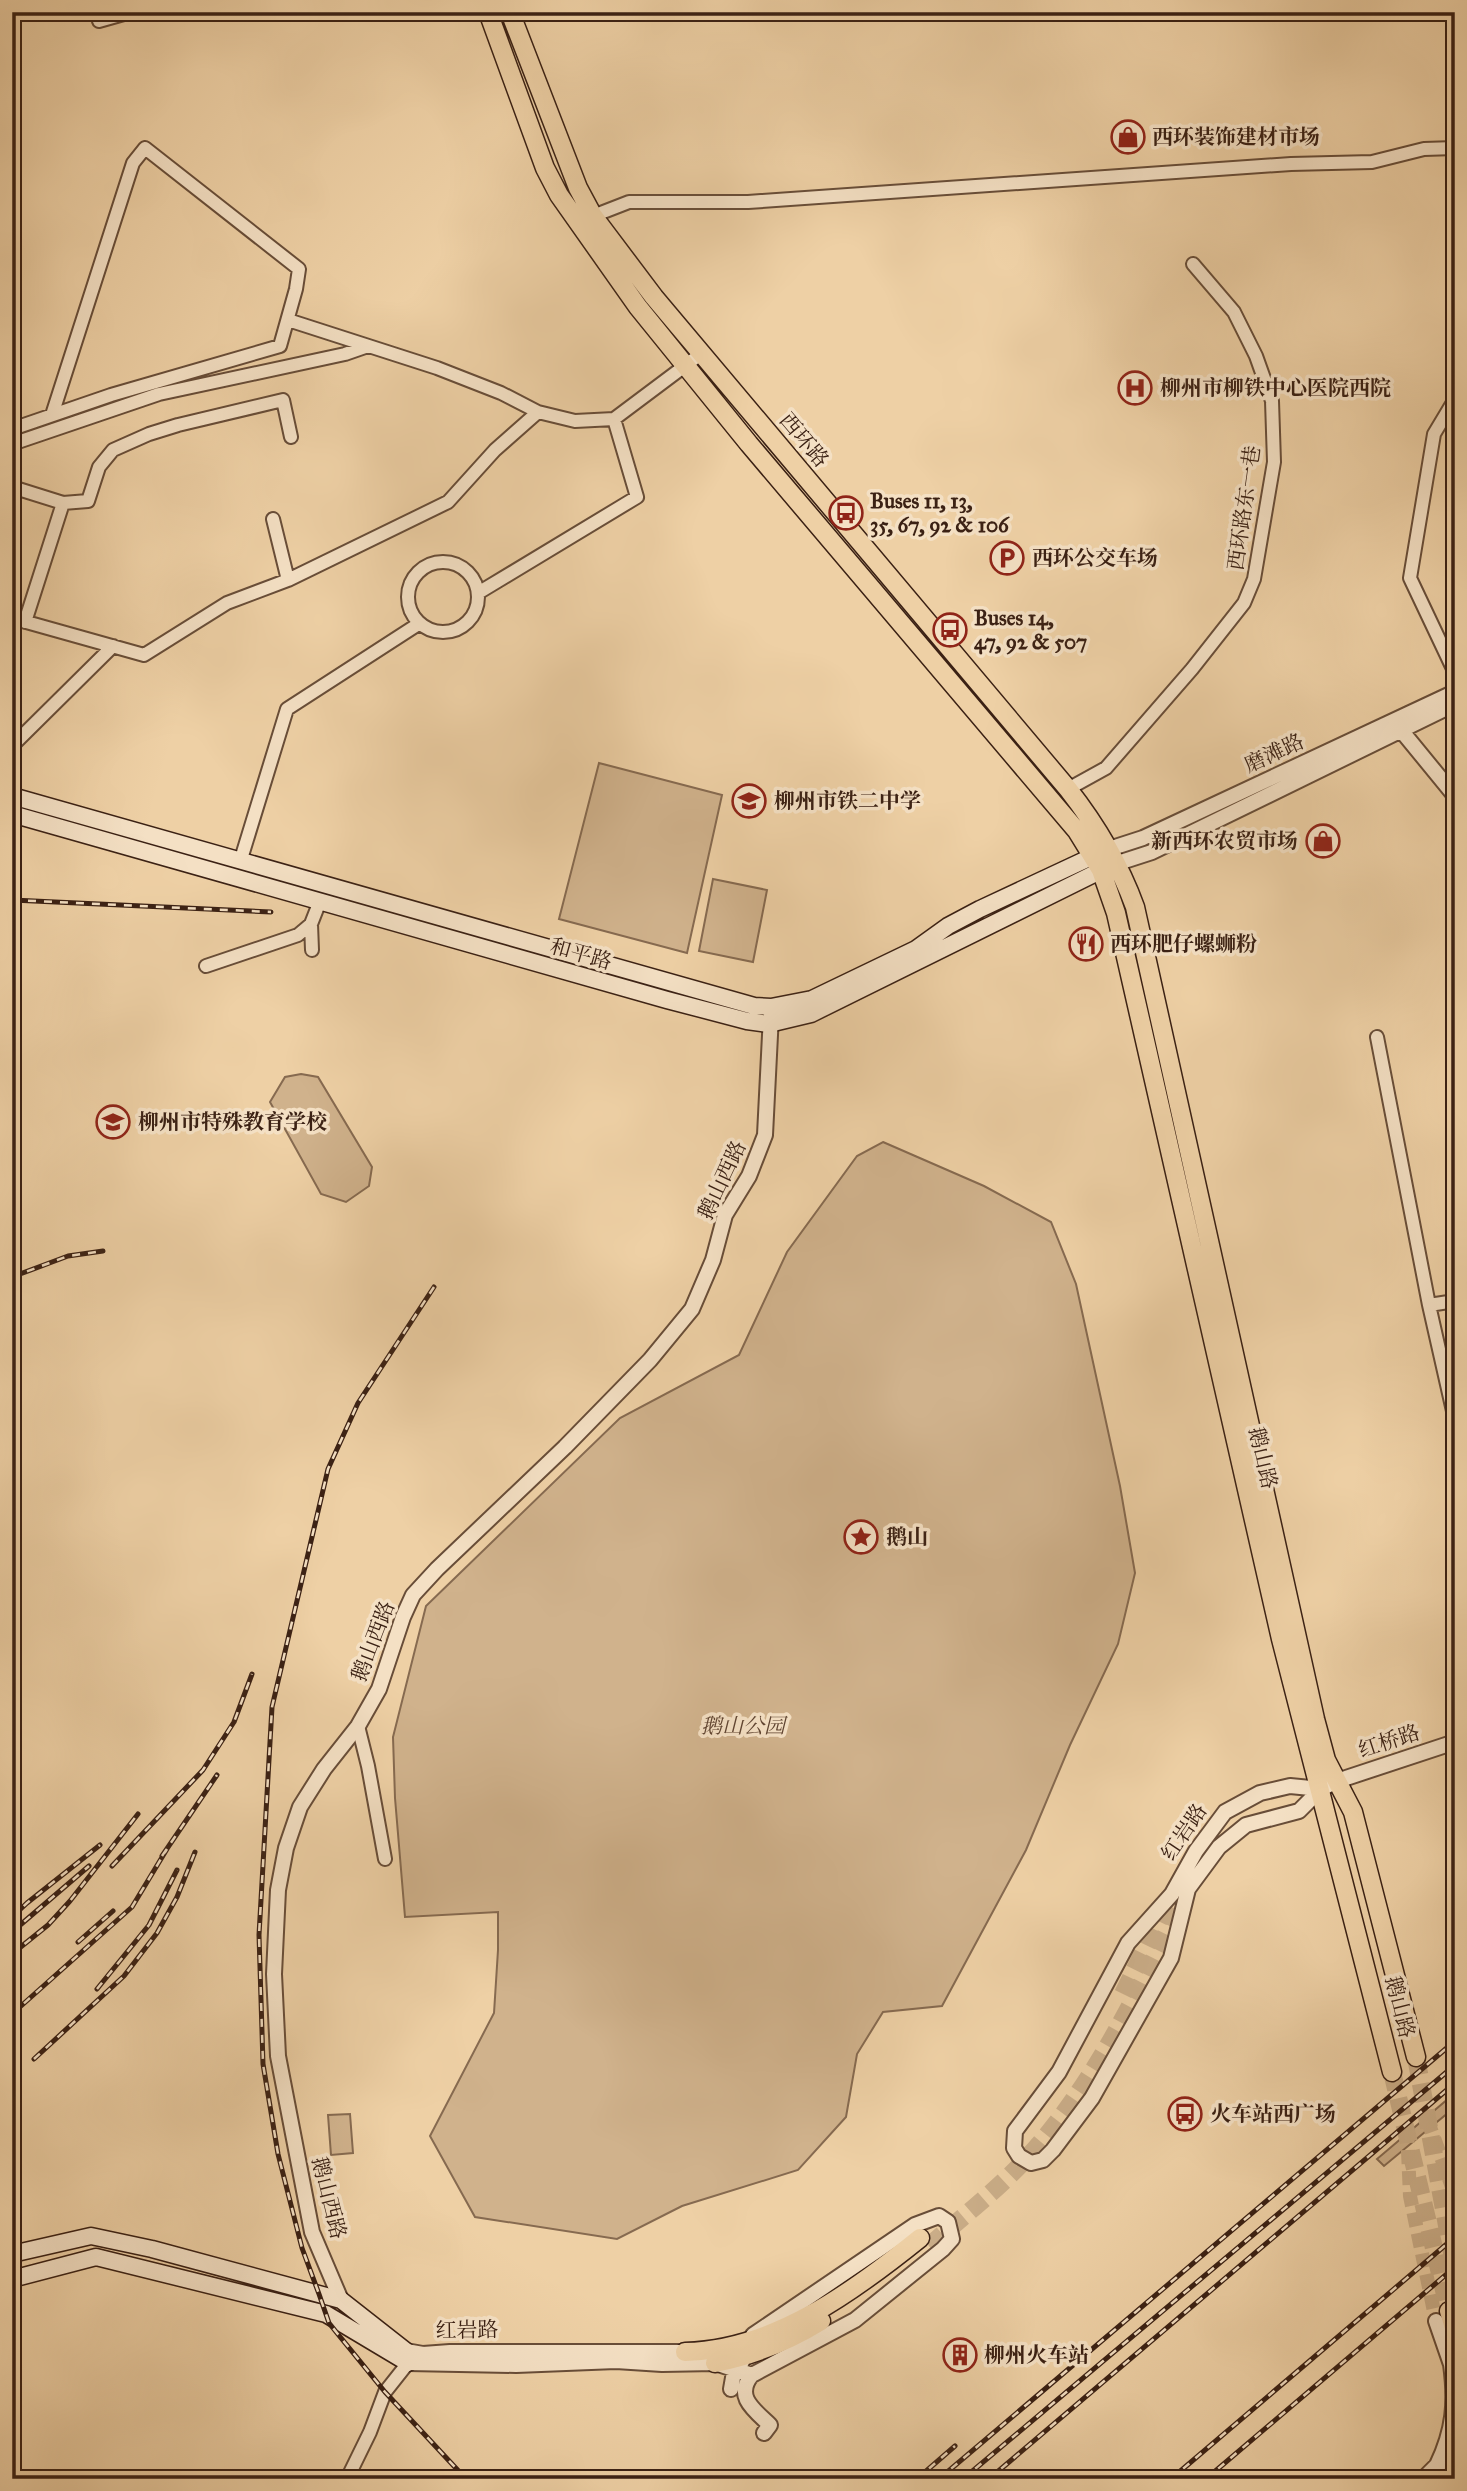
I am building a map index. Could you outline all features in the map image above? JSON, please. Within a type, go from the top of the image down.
[{"type":"main road","points":[[488,12],[545,168],[559,195],[638,307],[749,444],[1077,831],[1105,859]]},
{"type":"main road","name":"西环路","points":[[510,12],[570,170],[593,216],[654,297],[1092,819],[1105,859]]},
{"type":"main road","name":"和平路","points":[[12,796],[754,1006],[771,1007],[812,999],[916,949],[959,920],[1105,859]]},
{"type":"main road","name":"和平路","points":[[12,814],[667,1000],[747,1021],[771,1024],[811,1014],[1105,859]]},
{"type":"main road","name":"鹅山路","points":[[1105,859],[1135,906],[1326,1759],[1329,1785],[1392,2072]]},
{"type":"main road","name":"鹅山路","points":[[1329,1785],[1353,1812],[1416,2057]]},
{"type":"main road","name":"红岩路","points":[[12,2254],[91,2236],[152,2249],[341,2300],[407,2357]]},
{"type":"main road","name":"红岩路","points":[[685,2352],[742,2351],[782,2343],[847,2305],[925,2242]]},
{"type":"main road","points":[[12,2279],[96,2257],[326,2314],[407,2357]]},
{"type":"main road","points":[[1443,2316],[1455,2331]]},
{"type":"main road","name":"红岩路","points":[[715,2363],[742,2351]]},
{"type":"main road","points":[[1441,2472],[1455,2469]]},
{"type":"street","points":[[99,21],[131,12]]},
{"type":"street","points":[[12,429],[111,395],[280,346],[299,269],[145,148],[133,163],[52,415]]},
{"type":"street","points":[[593,216],[629,202],[748,202],[1291,164],[1372,162],[1424,149],[1455,148]]},
{"type":"street","name":"西环路东一巷","points":[[1068,789],[1106,768],[1115,758],[1192,669],[1244,603],[1254,579],[1274,462],[1272,401],[1256,356],[1234,312],[1194,264]]},
{"type":"street","points":[[288,320],[437,368],[501,393],[538,412],[575,421],[614,419],[702,353]]},
{"type":"street","points":[[12,444],[159,394],[345,354],[368,346]]},
{"type":"street","points":[[1455,399],[1434,434],[1410,578],[1455,673]]},
{"type":"street","points":[[12,487],[63,503],[88,501],[99,467],[113,450],[178,425],[283,400],[291,437]]},
{"type":"street","points":[[63,503],[19,620],[144,655],[226,603],[288,580],[448,502],[495,450],[538,412]]},
{"type":"street","points":[[478,593],[637,498],[614,419]]},
{"type":"street","points":[[273,519],[288,580]]},
{"type":"street","points":[[447,562],[467,572],[478,593],[477,605],[464,625],[442,632],[419,623],[412,614],[408,592],[417,573],[426,566],[447,562]]},
{"type":"street","points":[[241,859],[287,709],[419,623]]},
{"type":"street","points":[[12,746],[113,646]]},
{"type":"street","name":"磨滩路","points":[[1105,859],[1152,852],[1455,692]]},
{"type":"street","name":"磨滩路","points":[[1397,725],[1455,704]]},
{"type":"street","points":[[1397,725],[1455,796]]},
{"type":"street","points":[[312,950],[311,925],[320,901]]},
{"type":"street","points":[[206,966],[298,935],[311,925]]},
{"type":"street","name":"鹅山西路","points":[[341,2300],[312,2232],[278,2056],[274,1974],[278,1890],[285,1848],[300,1807],[324,1769],[358,1726],[379,1689],[413,1595],[650,1360],[692,1309],[713,1260],[725,1215],[749,1176],[765,1135],[771,1007]]},
{"type":"street","points":[[1377,1037],[1429,1306],[1455,1420]]},
{"type":"street","points":[[1429,1306],[1455,1301]]},
{"type":"street","points":[[358,1726],[385,1859]]},
{"type":"street","name":"红桥路","points":[[1329,1785],[1455,1742]]},
{"type":"street","name":"红岩路","points":[[1329,1785],[1299,1811],[1246,1825],[1219,1847],[1188,1889],[1171,1958],[1092,2098],[1063,2139],[1043,2160],[1031,2163],[1019,2156],[1014,2148],[1015,2131],[1059,2072],[1128,1943],[1171,1894],[1196,1851],[1225,1812],[1260,1793],[1290,1786],[1329,1785]]},
{"type":"street","points":[[731,2389],[742,2351],[915,2225],[939,2216],[948,2222],[952,2239],[889,2294],[855,2320],[752,2375],[745,2384],[744,2394],[770,2425],[764,2433]]},
{"type":"street","points":[[1441,2472],[1443,2452],[1454,2411],[1453,2369],[1443,2316]]},
{"type":"street","name":"红岩路","points":[[407,2357],[450,2352],[685,2352]]},
{"type":"street","points":[[347,2479],[370,2432],[385,2392],[407,2357]]},
{"type":"street","name":"红岩路","points":[[407,2357],[516,2365],[616,2361],[715,2363]]},
{"type":"street","points":[[715,2363],[752,2375]]},
{"type":"street","points":[[1423,2479],[1441,2472],[1455,2454]]},
{"type":"green space","points":[[599,763],[722,795],[687,953],[559,919]]},
{"type":"green space","points":[[713,879],[767,890],[753,962],[699,951]]},
{"type":"green space","points":[[301,1074],[318,1077],[372,1167],[369,1186],[346,1202],[321,1194],[270,1102],[285,1077]]},
{"type":"green space","name":"鹅山公园","points":[[883,1142],[984,1186],[1051,1222],[1076,1284],[1120,1486],[1135,1573],[1118,1644],[1070,1745],[1026,1850],[942,2006],[883,2012],[857,2054],[846,2117],[798,2170],[682,2206],[617,2239],[475,2217],[430,2136],[494,2013],[498,1912],[405,1917],[393,1737],[426,1606],[620,1418],[739,1355],[787,1252],[857,1156]]},
{"type":"green space","points":[[1455,2093],[1455,2107],[1384,2166],[1377,2159]]},
{"type":"green space","points":[[350,2114],[353,2153],[331,2155],[328,2115]]},
{"type":"tunnel","points":[[1123,1994],[1170,1897]]},
{"type":"tunnel","points":[[929,2246],[1025,2160],[1073,2100],[1114,2036],[1183,1899]]},
{"type":"tunnel","points":[[1416,2057],[1455,2269]]},
{"type":"tunnel","points":[[1392,2072],[1449,2311]]},
{"type":"tunnel","points":[[1427,2119],[1455,2195]]},
{"type":"tunnel","points":[[1407,2129],[1410,2196],[1436,2321]]},
{"type":"railway","points":[[12,900],[271,912]]},
{"type":"railway","points":[[12,1277],[68,1256],[103,1251]]},
{"type":"railway","points":[[434,1287],[358,1403],[328,1469],[272,1707],[259,1935],[263,2064],[278,2154],[302,2248],[329,2323],[385,2392],[466,2479]]},
{"type":"railway","points":[[112,1866],[203,1770],[234,1722],[252,1674]]},
{"type":"railway","points":[[162,1856],[217,1775]]},
{"type":"railway","points":[[12,1954],[48,1925],[70,1901],[138,1814]]},
{"type":"railway","points":[[12,1917],[100,1845]]},
{"type":"railway","points":[[12,2014],[132,1907],[167,1849]]},
{"type":"railway","points":[[34,2059],[124,1976],[157,1933],[177,1897],[195,1852]]},
{"type":"railway","points":[[12,1932],[89,1866]]},
{"type":"railway","points":[[97,1989],[149,1925],[177,1870]]},
{"type":"railway","points":[[78,1942],[113,1911]]},
{"type":"railway","points":[[939,2479],[1455,2041]]},
{"type":"railway","points":[[963,2479],[1455,2065]]},
{"type":"railway","points":[[989,2479],[1455,2083]]},
{"type":"railway","points":[[1171,2479],[1455,2237]]},
{"type":"railway","points":[[1206,2479],[1455,2267]]},
{"type":"railway","points":[[917,2479],[955,2446]]},
{"type":"place","name":"西环装饰建材市场","points":[[1128,137]]},
{"type":"place","name":"柳州市柳铁中心医院西院","points":[[1135,388]]},
{"type":"place","name":"Buses 11, 13, 35, 67, 92 & 106","points":[[846,513]]},
{"type":"place","name":"西环公交车场","points":[[1007,558]]},
{"type":"place","name":"Buses 14, 47, 92 & 507","points":[[950,630]]},
{"type":"place","name":"柳州市铁二中学","points":[[749,801]]},
{"type":"place","name":"新西环农贸市场","points":[[1323,841]]},
{"type":"place","name":"西环肥仔螺蛳粉","points":[[1086,944]]},
{"type":"place","name":"柳州市特殊教育学校","points":[[113,1122]]},
{"type":"place","name":"鹅山","points":[[861,1537]]},
{"type":"place","name":"火车站西广场","points":[[1185,2114]]},
{"type":"place","name":"柳州火车站","points":[[960,2355]]}]
